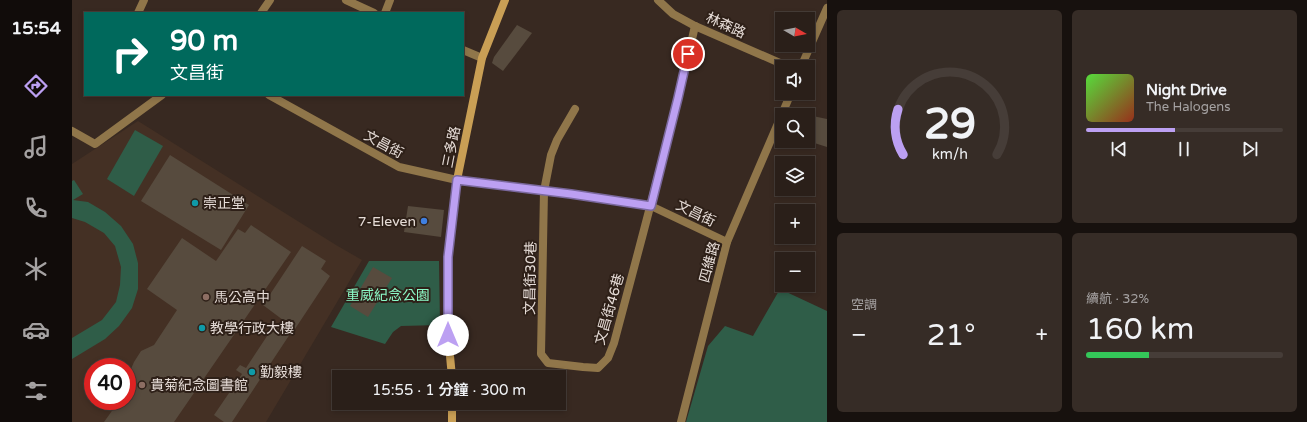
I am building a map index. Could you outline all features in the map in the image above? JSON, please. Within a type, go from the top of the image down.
[{"type":"street","points":[[138,12],[144,0]]},
{"type":"street","points":[[262,12],[270,0]]},
{"type":"street","points":[[346,0],[372,12]]},
{"type":"street","points":[[385,12],[390,0]]},
{"type":"street","name":"三多路","points":[[451,370],[448,335],[448,257],[457,180],[482,58],[505,0]]},
{"type":"street","name":"林森路","points":[[658,0],[673,14],[695,26],[775,61]]},
{"type":"street","points":[[804,60],[827,8]]},
{"type":"street","points":[[651,206],[695,26]]},
{"type":"street","points":[[464,50],[482,58]]},
{"type":"street","points":[[72,132],[95,144],[161,96]]},
{"type":"street","name":"文昌街","points":[[271,96],[398,167],[457,180],[651,206],[727,242]]},
{"type":"street","name":"四維路","points":[[681,422],[727,242],[788,100]]},
{"type":"street","name":"文昌街30巷","points":[[548,363],[541,354],[544,191],[551,155],[557,140],[575,109]]},
{"type":"street","name":"文昌街46巷","points":[[548,363],[598,368],[608,358],[614,343],[651,206]]},
{"type":"street","points":[[452,410],[452,422]]},
{"type":"shaded area","name":"馬公高中","points":[[138,121],[362,260],[266,422],[72,422],[72,164]]},
{"type":"green space","points":[[135,130],[163,146],[134,196],[107,179]]},
{"type":"green space","points":[[74,180],[83,194],[73,200],[88,202],[105,212],[121,226],[133,244],[138,263],[138,289],[132,308],[119,326],[105,339],[72,359],[72,338],[102,320],[116,302],[120,285],[121,267],[115,246],[104,233],[85,222],[72,218],[72,181]]},
{"type":"green space","name":"重威紀念公園","points":[[369,261],[439,261],[440,325],[401,326],[393,332],[385,344],[331,327]]},
{"type":"green space","points":[[778,292],[786,292],[827,311],[827,422],[686,422],[708,346],[725,326],[753,336]]},
{"type":"building","points":[[517,25],[532,33],[503,71],[492,63],[494,57]]},
{"type":"building","points":[[815,116],[827,119],[827,147],[815,143]]},
{"type":"building","name":"崇正堂","points":[[170,155],[249,205],[221,250],[141,201]]},
{"type":"building","name":"7-Eleven","points":[[408,206],[444,210],[441,237],[404,232]]},
{"type":"building","name":"教學行政大樓","points":[[251,225],[291,252],[174,422],[104,422],[113,410],[136,410],[136,359],[141,351],[154,345],[177,310],[147,289],[182,238],[216,261],[238,229],[245,233]]},
{"type":"building","points":[[302,246],[326,261],[321,269],[330,276],[295,329],[263,305]]},
{"type":"building","points":[[373,267],[392,278],[368,317],[350,306]]},
{"type":"building","name":"勤毅樓","points":[[275,324],[290,334],[232,422],[224,422],[214,415],[242,374],[236,370],[240,365],[246,368]]},
{"type":"place","name":"崇正堂","points":[[195,203]]},
{"type":"place","name":"7-Eleven","points":[[424,221]]},
{"type":"place","name":"馬公高中","points":[[206,297]]},
{"type":"place","name":"教學行政大樓","points":[[202,328]]},
{"type":"place","name":"勤毅樓","points":[[252,372]]},
{"type":"place","name":"貴菊紀念圖書館","points":[[142,385]]},
{"type":"route","points":[[448,335],[448,257],[457,180],[571,194],[651,206],[688,54]]}]
